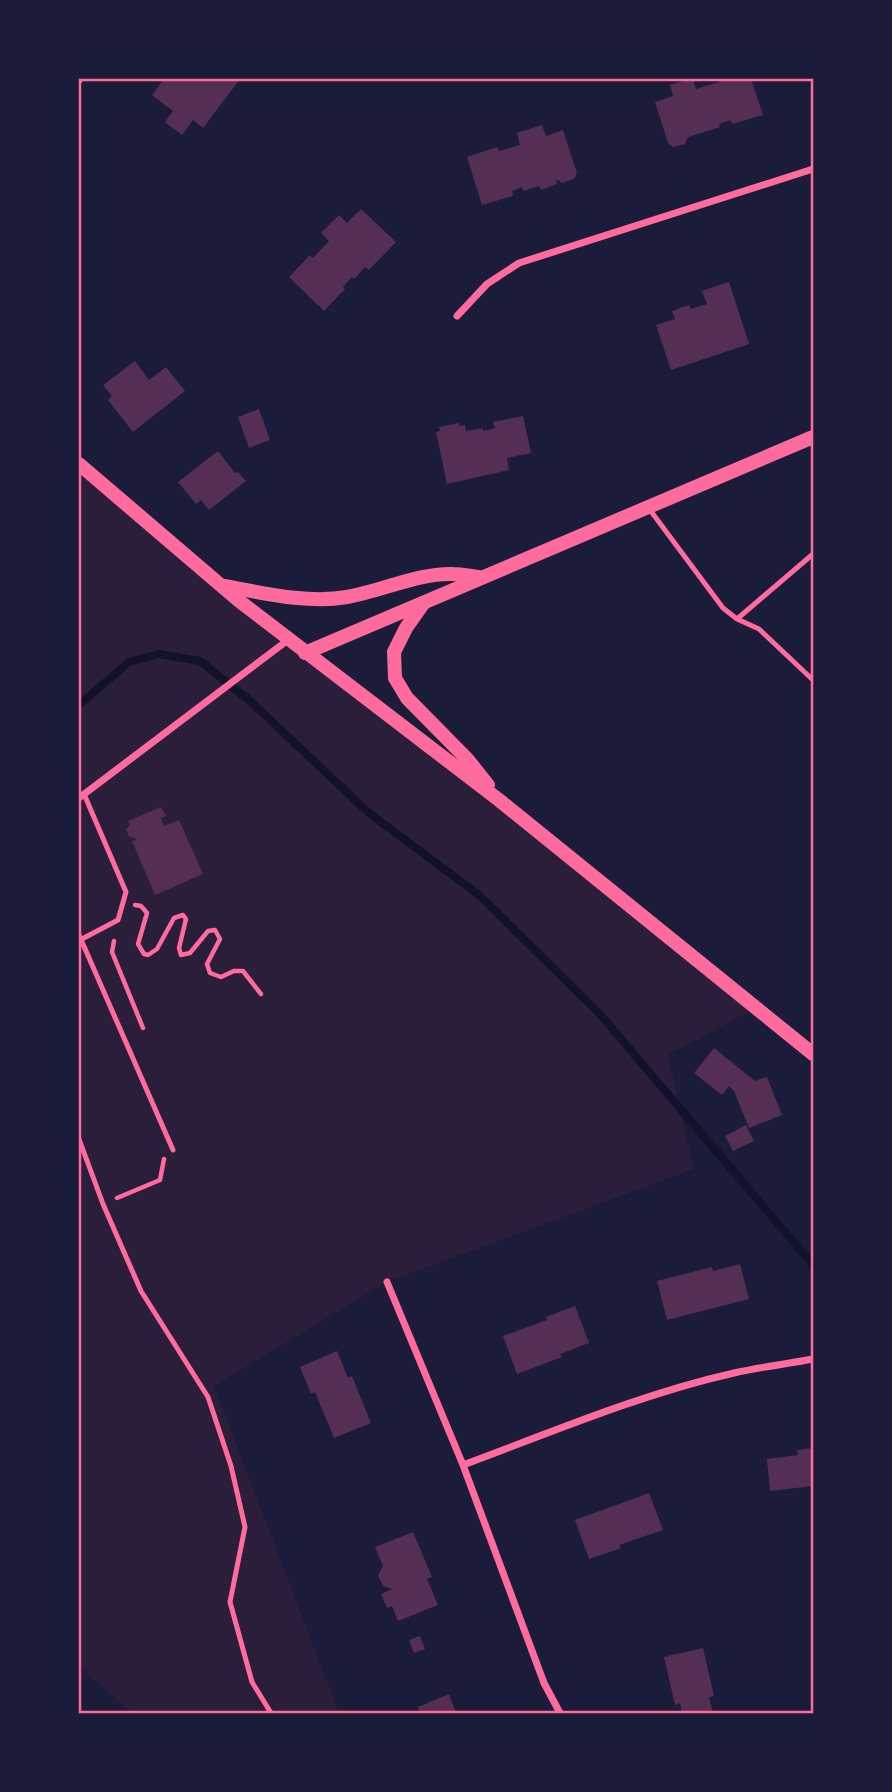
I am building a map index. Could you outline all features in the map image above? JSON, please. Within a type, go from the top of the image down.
[{"type":"main road","points":[[305,653],[813,437]]},
{"type":"main road","points":[[79,464],[288,640],[499,800],[813,1054]]},
{"type":"main road","points":[[221,585],[305,598],[344,598],[422,577],[452,574],[481,578]]},
{"type":"main road","points":[[424,603],[405,628],[394,652],[395,678],[407,698],[468,760],[499,800]]},
{"type":"street","points":[[457,316],[487,284],[519,263],[813,169]]},
{"type":"street","points":[[81,796],[288,640]]},
{"type":"street","points":[[387,1282],[463,1465],[544,1683],[560,1713]]},
{"type":"street","points":[[463,1465],[671,1391],[734,1373],[813,1359]]},
{"type":"lane","points":[[648,507],[713,598],[737,619],[759,629],[813,680]]},
{"type":"lane","points":[[737,619],[813,554]]},
{"type":"lane","points":[[81,796],[126,892],[118,919],[80,937],[173,1150]]},
{"type":"lane","points":[[79,1139],[103,1204],[141,1291],[208,1397],[212,1408],[231,1466],[245,1527],[230,1602],[252,1682],[271,1713]]},
{"type":"path","points":[[134,905],[141,906],[147,913],[138,944],[144,954],[155,952],[174,918],[183,915],[186,919],[179,948],[181,955],[190,953],[208,931],[215,930],[220,939],[207,964],[210,973],[221,977],[234,971],[243,971],[261,993]]},
{"type":"path","points":[[103,1204],[160,1180],[163,1160],[173,1150]]},
{"type":"shaded area","points":[[79,465],[756,1008],[668,1055],[694,1169],[387,1282],[214,1386],[339,1713],[133,1713],[79,1667]]},
{"type":"building","points":[[164,79],[240,79],[203,128],[193,120],[182,135],[165,122],[173,111],[152,95]]},
{"type":"building","points":[[693,79],[696,89],[719,82],[718,79],[751,79],[763,115],[732,124],[731,120],[719,124],[720,127],[688,137],[685,144],[673,147],[668,143],[655,102],[673,96],[670,85]]},
{"type":"building","points":[[542,125],[546,136],[563,130],[577,173],[574,179],[562,183],[556,179],[557,184],[541,190],[539,186],[523,191],[522,187],[512,191],[513,196],[482,205],[467,157],[497,147],[499,151],[520,145],[517,133]]},
{"type":"building","points":[[361,209],[396,242],[369,270],[365,267],[354,279],[352,277],[343,287],[345,289],[324,311],[289,277],[310,255],[313,258],[329,241],[321,233],[339,215],[347,223]]},
{"type":"building","points":[[729,282],[749,344],[671,370],[656,325],[675,319],[672,311],[689,305],[691,309],[707,304],[702,291]]},
{"type":"building","points":[[135,361],[149,380],[166,367],[185,391],[133,432],[108,400],[112,396],[103,385]]},
{"type":"building","points":[[259,409],[270,440],[249,448],[238,417]]},
{"type":"building","points":[[523,416],[531,453],[507,458],[509,470],[447,484],[436,432],[440,431],[439,427],[459,423],[459,426],[465,425],[466,431],[483,428],[483,431],[495,428],[493,422]]},
{"type":"building","points":[[218,451],[235,473],[238,472],[246,481],[209,510],[201,500],[196,504],[178,482]]},
{"type":"building","points":[[161,807],[166,816],[161,818],[164,826],[179,820],[203,874],[155,895],[132,841],[136,840],[129,837],[126,829],[130,825],[128,821]]},
{"type":"building","points":[[714,1048],[755,1081],[767,1077],[782,1115],[749,1128],[734,1091],[729,1086],[722,1095],[694,1073]]},
{"type":"building","points":[[746,1125],[754,1141],[733,1151],[725,1136]]},
{"type":"building","points":[[740,1264],[749,1299],[667,1320],[657,1281],[712,1267],[713,1271]]},
{"type":"building","points":[[575,1306],[589,1343],[560,1354],[562,1357],[517,1374],[503,1336],[547,1320],[546,1317]]},
{"type":"building","points":[[337,1351],[348,1378],[352,1376],[371,1423],[334,1438],[315,1392],[311,1394],[300,1367]]},
{"type":"building","points":[[813,1448],[813,1486],[770,1491],[767,1459],[798,1455],[797,1450]]},
{"type":"building","points":[[649,1493],[663,1530],[589,1559],[575,1520]]},
{"type":"building","points":[[413,1532],[432,1577],[427,1579],[438,1605],[398,1621],[392,1606],[387,1608],[381,1594],[392,1589],[383,1586],[378,1575],[383,1566],[375,1547]]},
{"type":"building","points":[[420,1636],[425,1649],[414,1653],[409,1640]]},
{"type":"building","points":[[703,1648],[714,1696],[709,1697],[713,1713],[682,1713],[680,1703],[675,1705],[664,1657]]},
{"type":"building","points":[[449,1694],[456,1713],[420,1713],[418,1707]]},
{"type":"waterway","points":[[79,705],[129,662],[159,654],[200,661],[249,700],[369,813],[479,895],[599,1013],[813,1265]]}]
